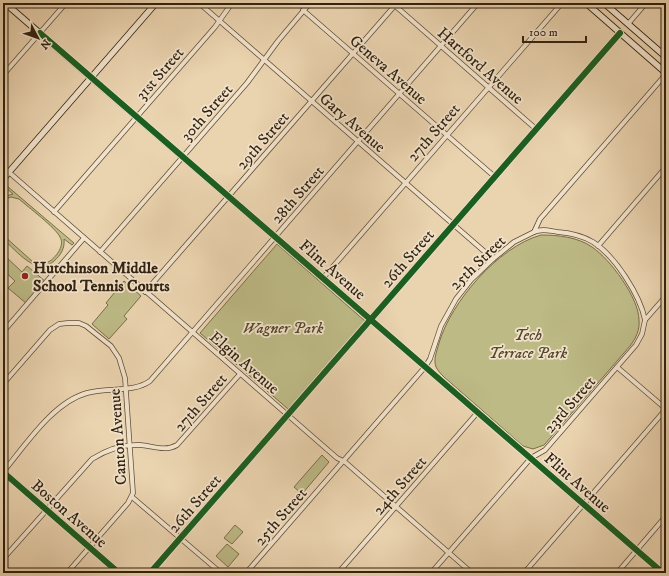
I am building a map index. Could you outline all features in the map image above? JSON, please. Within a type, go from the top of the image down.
[{"type":"street","name":"Flint Avenue","points":[[5,3],[663,573]]},
{"type":"street","points":[[3,75],[66,3]]},
{"type":"street","points":[[3,179],[156,3]]},
{"type":"street","name":"Gary Avenue","points":[[198,3],[493,259]]},
{"type":"street","name":"31st Street","points":[[54,212],[219,21],[232,3]]},
{"type":"street","name":"30th Street","points":[[100,252],[247,83],[310,3]]},
{"type":"street","name":"28th Street","points":[[126,388],[144,385],[150,381],[478,3]]},
{"type":"street","name":"27th Street","points":[[323,278],[562,3]]},
{"type":"street","points":[[534,232],[540,219],[666,73],[586,3]]},
{"type":"street","points":[[604,3],[666,57]]},
{"type":"street","points":[[628,24],[646,3]]},
{"type":"street","name":"Hartford Avenue","points":[[394,4],[536,129]]},
{"type":"street","name":"29th Street","points":[[145,292],[353,54],[394,4]]},
{"type":"street","name":"Geneva Avenue","points":[[304,10],[495,177]]},
{"type":"street","name":"26th Street","points":[[150,573],[620,33]]},
{"type":"street","name":"Elgin Avenue","points":[[3,168],[287,416],[472,573]]},
{"type":"street","points":[[598,246],[666,168]]},
{"type":"street","points":[[534,232],[546,230],[570,234],[585,238],[598,246],[611,258],[625,277],[642,308],[645,320]]},
{"type":"street","name":"25th Street","points":[[246,573],[425,367],[430,359],[448,311],[471,280],[514,242],[534,232]]},
{"type":"street","points":[[3,332],[84,238]]},
{"type":"street","name":"23rd Street","points":[[431,573],[531,458],[545,450],[617,367],[639,341],[645,320],[666,296]]},
{"type":"street","name":"Canton Avenue","points":[[3,384],[43,338],[59,324],[73,323],[86,326],[111,346],[119,358],[124,370],[130,445],[132,497],[221,573]]},
{"type":"street","points":[[524,573],[666,409],[617,367]]},
{"type":"street","name":"27th Street","points":[[130,445],[166,449],[177,445],[240,374]]},
{"type":"street","points":[[3,472],[54,413],[68,401],[77,396],[97,390],[126,388]]},
{"type":"street","name":"24th Street","points":[[338,573],[478,412]]},
{"type":"street","points":[[3,559],[92,459],[110,450],[130,445]]},
{"type":"street","name":"Boston Avenue","points":[[3,472],[120,573]]},
{"type":"street","points":[[67,573],[132,497]]},
{"type":"street","points":[[617,573],[666,516]]},
{"type":"green space","points":[[7,186],[74,243],[72,245],[64,239],[61,254],[47,265],[40,266],[27,260],[3,239],[3,235],[33,262],[40,264],[46,263],[53,259],[60,250],[62,243],[60,237],[53,228],[19,199],[11,197],[3,200],[3,197],[13,194],[6,188]]},
{"type":"green space","name":"Tech Terrace Park","points":[[541,235],[560,236],[580,241],[592,247],[607,260],[629,290],[638,311],[639,327],[630,346],[544,445],[533,449],[523,446],[444,377],[437,368],[435,361],[439,343],[445,327],[465,294],[478,278],[509,251],[525,241]]},
{"type":"green space","name":"Wagner Park","points":[[277,244],[365,321],[288,409],[200,333]]},
{"type":"green space","name":"Hutchinson Middle School Tennis Courts","points":[[5,256],[22,272],[27,266],[46,282],[27,304],[8,288],[15,281],[3,270],[3,259]]},
{"type":"green space","points":[[124,281],[141,296],[124,316],[127,319],[109,339],[92,324],[108,305],[106,303]]},
{"type":"green space","points":[[322,455],[329,462],[302,494],[294,487]]},
{"type":"green space","points":[[235,525],[243,532],[232,544],[224,538]]},
{"type":"green space","points":[[227,544],[239,554],[228,567],[216,556]]},
{"type":"cycle path","points":[[40,33],[663,573]]},
{"type":"cycle path","points":[[150,573],[620,33]]},
{"type":"cycle path","points":[[3,472],[119,573]]},
{"type":"place","name":"Hutchinson Middle School Tennis Courts","points":[[25,276]]}]
